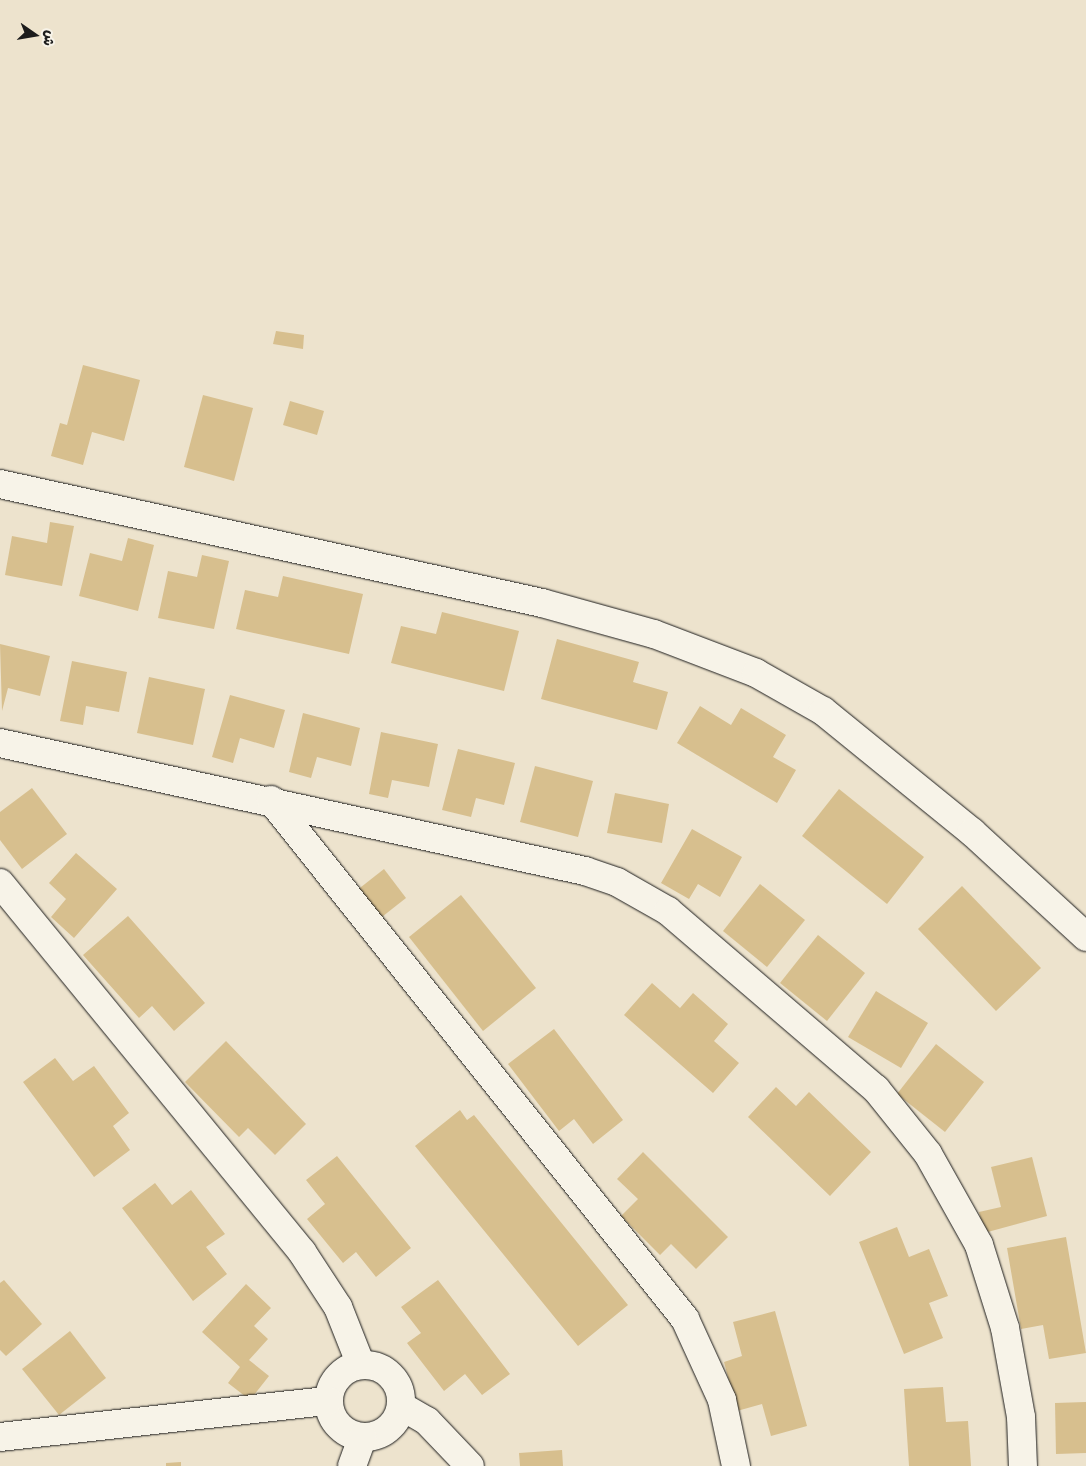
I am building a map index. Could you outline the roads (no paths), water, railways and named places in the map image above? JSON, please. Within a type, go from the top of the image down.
[{"type":"street","points":[[0,484],[542,603],[654,634],[756,673],[823,711],[972,832],[1086,936]]},
{"type":"street","points":[[0,743],[271,800],[585,871],[617,882],[668,911],[876,1089],[928,1154],[979,1245],[1005,1328],[1021,1417],[1023,1466]]},
{"type":"street","points":[[271,800],[685,1319],[722,1400],[736,1466]]},
{"type":"street","points":[[0,883],[302,1252],[338,1308],[361,1365]]},
{"type":"street","points":[[361,1365],[382,1369],[391,1375],[398,1384],[401,1406],[398,1417],[383,1432],[362,1438],[351,1435],[334,1422],[328,1401],[334,1381],[342,1372],[361,1365]]},
{"type":"street","points":[[0,1437],[328,1401]]},
{"type":"street","points":[[401,1406],[426,1421],[470,1466]]},
{"type":"street","points":[[352,1466],[362,1438]]}]
